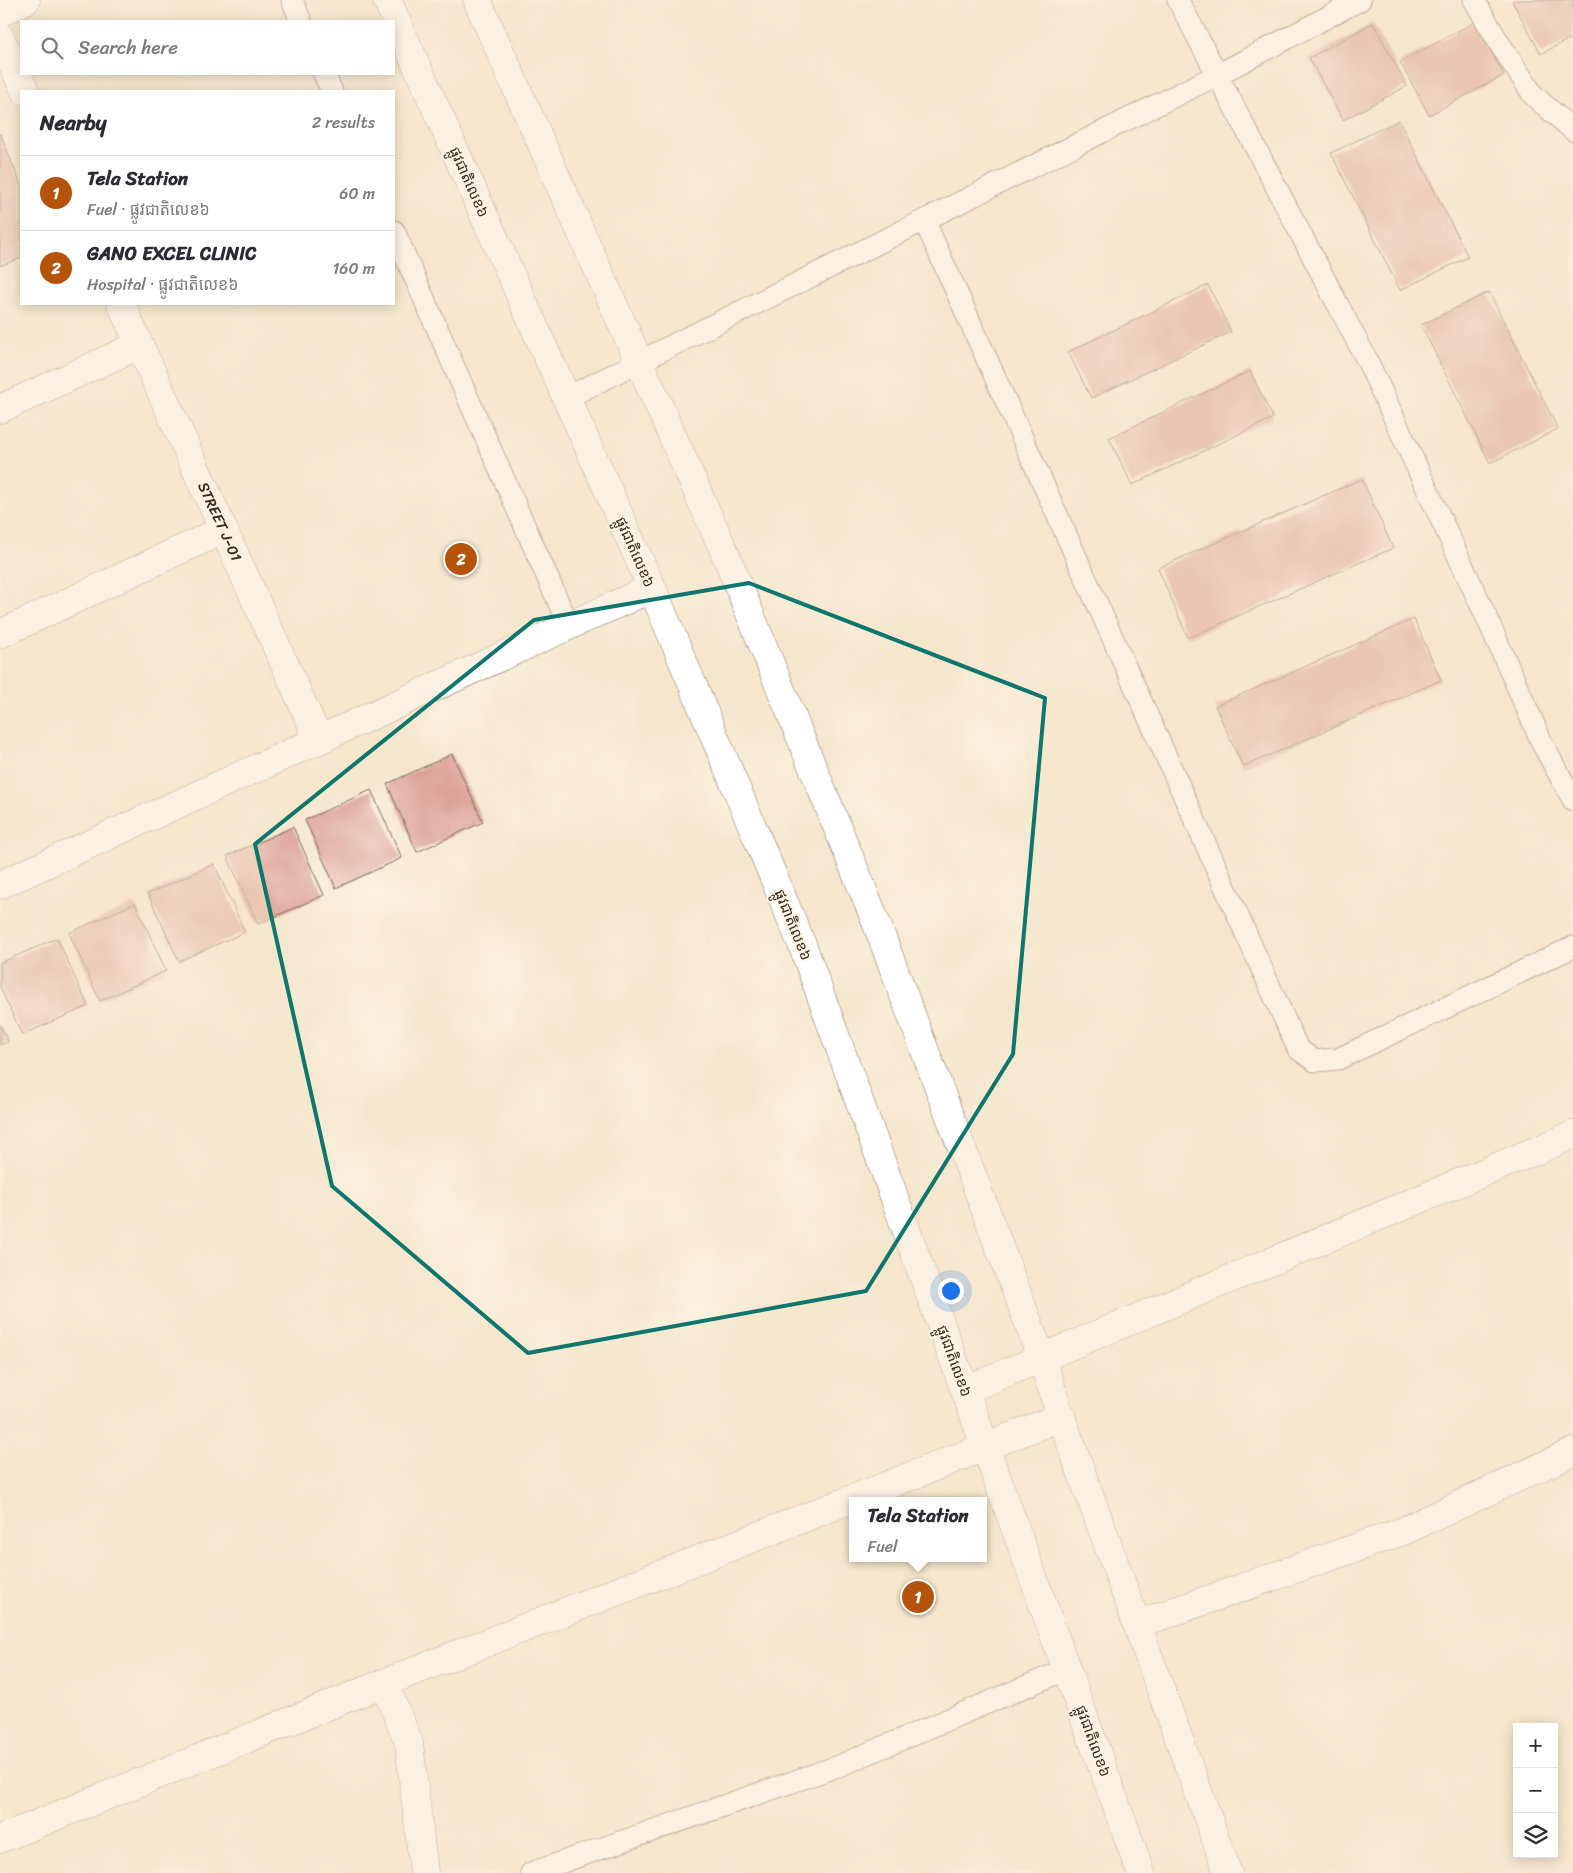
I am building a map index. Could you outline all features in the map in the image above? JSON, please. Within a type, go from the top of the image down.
[{"type":"main road","points":[[0,12],[26,0]]},
{"type":"main road","name":"ផ្លូវជាតិលេខ៦","points":[[387,0],[652,588],[803,947],[1141,1873]]},
{"type":"main road","points":[[477,0],[728,560],[876,922],[1042,1359],[1061,1417],[1228,1873]]},
{"type":"main road","points":[[0,36],[25,90]]},
{"type":"main road","name":"STREET J-01","points":[[121,305],[319,740]]},
{"type":"main road","points":[[0,409],[139,345]]},
{"type":"main road","points":[[0,634],[223,530]]},
{"type":"main road","points":[[0,885],[652,588]]},
{"type":"main road","points":[[965,1390],[1573,1136]]},
{"type":"main road","points":[[858,1497],[1061,1417]]},
{"type":"main road","points":[[1138,1624],[1401,1532],[1573,1452]]},
{"type":"main road","points":[[0,1840],[384,1683],[849,1501]]},
{"type":"main road","points":[[384,1683],[409,1743],[424,1873]]},
{"type":"lane","points":[[292,0],[301,20]]},
{"type":"lane","points":[[1178,0],[1368,362],[1485,614],[1543,745],[1573,800]]},
{"type":"lane","points":[[566,398],[1217,76],[1360,0]]},
{"type":"lane","points":[[1474,0],[1500,46],[1534,96],[1573,130]]},
{"type":"lane","points":[[324,75],[332,90]]},
{"type":"lane","points":[[925,222],[1298,1049],[1315,1061],[1338,1059],[1573,947]]},
{"type":"lane","points":[[395,233],[568,626]]},
{"type":"lane","points":[[531,1873],[842,1765],[1067,1669]]},
{"type":"highlighted area","points":[[749,583],[1045,698],[1013,1054],[866,1291],[528,1353],[332,1186],[255,844],[534,620]]},
{"type":"building","points":[[1573,0],[1573,37],[1541,54],[1512,1]]},
{"type":"building","points":[[1475,22],[1504,75],[1429,115],[1400,62]]},
{"type":"building","points":[[1373,23],[1407,86],[1343,120],[1309,58]]},
{"type":"building","points":[[1399,120],[1468,257],[1400,290],[1331,153]]},
{"type":"building","points":[[0,133],[20,183],[20,258],[0,266]]},
{"type":"building","points":[[1208,285],[1231,332],[1091,398],[1068,352]]},
{"type":"building","points":[[1489,292],[1558,429],[1490,463],[1421,325]]},
{"type":"building","points":[[1250,371],[1273,418],[1132,485],[1109,438]]},
{"type":"building","points":[[1362,479],[1393,548],[1188,638],[1158,568]]},
{"type":"building","points":[[1414,619],[1441,680],[1243,767],[1215,706]]},
{"type":"building","points":[[452,754],[483,822],[417,852],[387,784]]},
{"type":"building","points":[[371,790],[402,858],[336,888],[305,820]]},
{"type":"building","points":[[293,827],[324,895],[258,924],[227,856]]},
{"type":"building","points":[[214,864],[245,932],[179,961],[148,894]]},
{"type":"building","points":[[135,903],[166,971],[100,1001],[69,933]]},
{"type":"building","points":[[57,938],[88,1006],[22,1035],[0,987],[0,963]]},
{"type":"building","points":[[0,1024],[8,1042],[0,1045]]},
{"type":"place","name":"GANO EXCEL CLINIC","points":[[461,559]]},
{"type":"place","name":"Tela Station","points":[[918,1597]]}]
